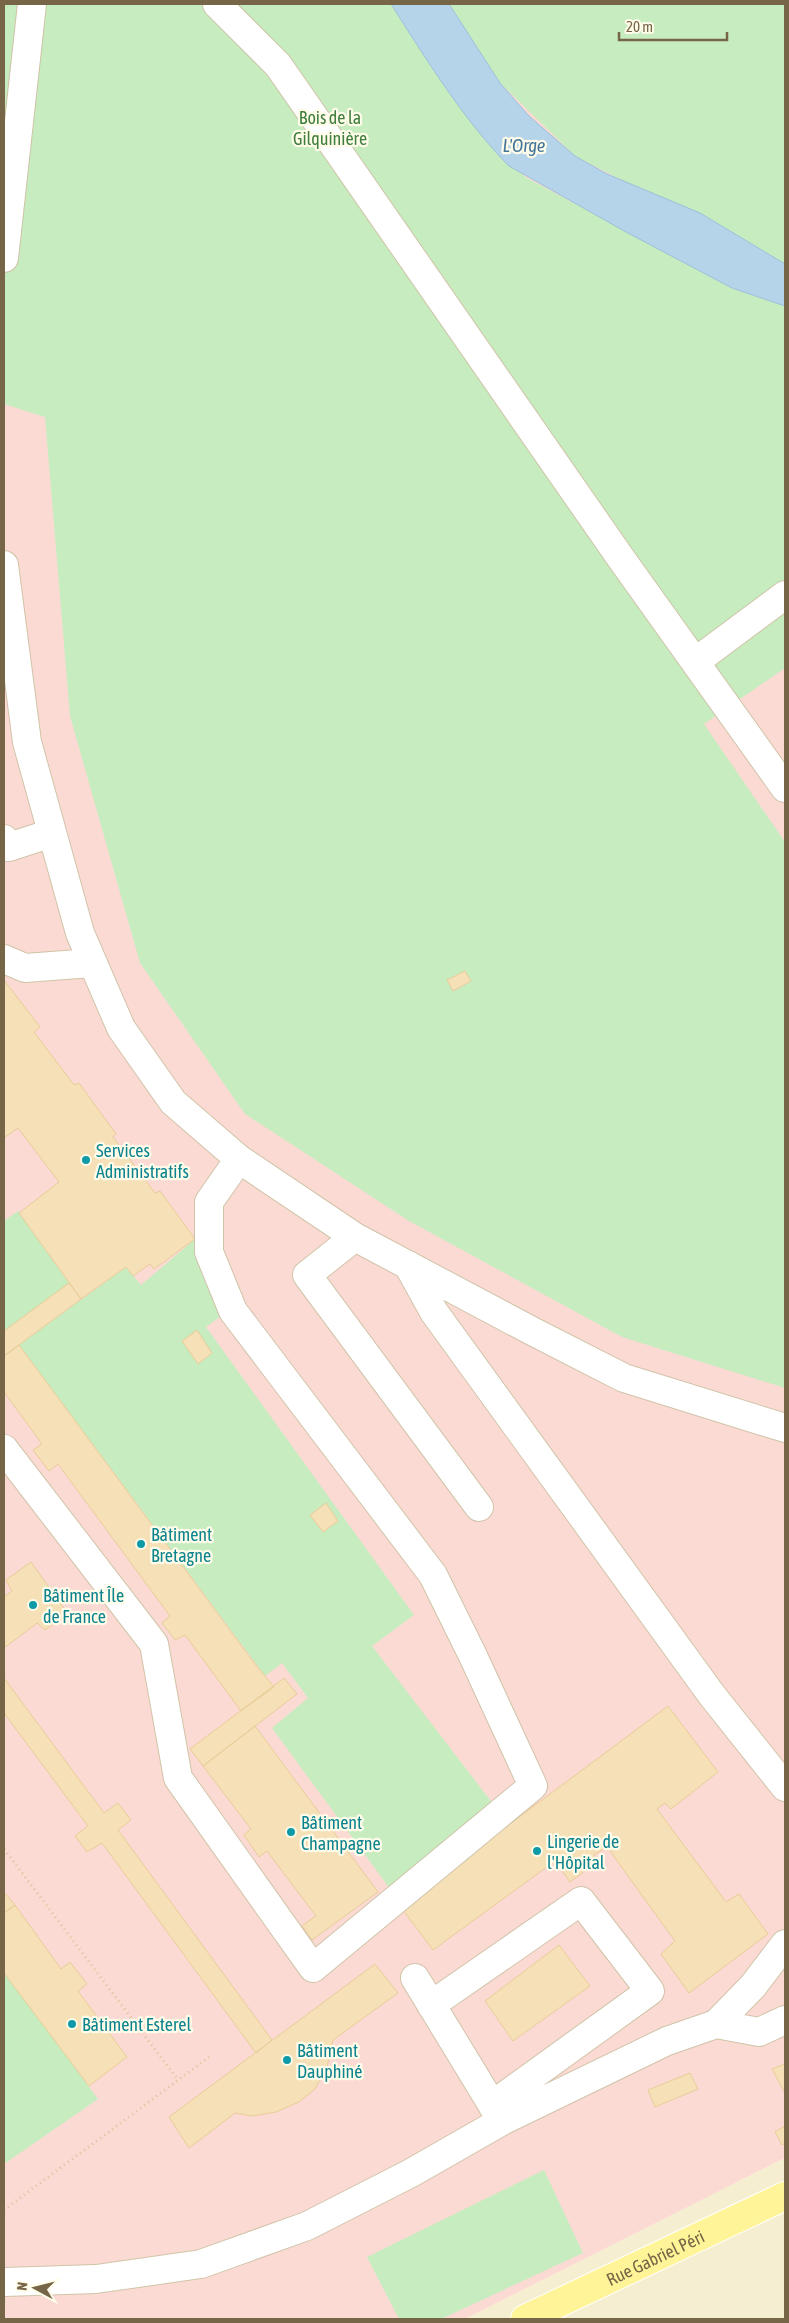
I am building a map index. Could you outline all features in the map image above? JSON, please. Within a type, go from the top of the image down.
[{"type":"main road","name":"Rue Gabriel Péri","points":[[525,2319],[785,2196]]},
{"type":"lane","points":[[4,258],[32,4]]},
{"type":"lane","points":[[217,4],[278,65],[785,788]]},
{"type":"lane","points":[[4,564],[27,742],[80,933],[121,1028],[173,1102],[239,1159],[355,1236],[408,1265],[624,1378],[785,1428]]},
{"type":"lane","points":[[695,662],[785,596]]},
{"type":"lane","points":[[4,839],[9,847],[52,834]]},
{"type":"lane","points":[[4,958],[25,968],[92,963]]},
{"type":"lane","points":[[4,1449],[154,1644],[178,1778],[313,1968],[533,1786],[434,1575],[233,1311],[209,1252],[209,1202],[239,1159]]},
{"type":"lane","points":[[355,1236],[307,1275],[479,1507]]},
{"type":"lane","points":[[408,1265],[434,1312],[711,1694],[785,1788]]},
{"type":"lane","points":[[4,2282],[96,2279],[201,2264],[307,2226],[411,2174],[497,2113],[650,1991],[581,1901],[432,2005]]},
{"type":"lane","points":[[497,2113],[667,2041],[716,2024],[753,1986],[785,1944]]},
{"type":"lane","points":[[416,1978],[497,2113]]},
{"type":"lane","points":[[716,2024],[759,2032],[785,2020]]},
{"type":"path","points":[[4,1850],[178,2080]]},
{"type":"path","points":[[4,2210],[209,2057]]},
{"type":"shaded area","points":[[4,4],[447,4],[500,83],[785,263],[785,2158],[465,2319],[4,2319]]},
{"type":"shaded area","points":[[785,2158],[785,2319],[465,2319]]},
{"type":"green space","name":"Bois de la Gilquinière","points":[[4,4],[391,4],[446,87],[497,154],[527,178],[732,288],[785,306],[785,668],[704,724],[785,842],[785,1388],[622,1337],[409,1221],[245,1114],[140,963],[70,716],[45,417],[4,404]]},
{"type":"green space","points":[[449,4],[785,4],[785,264],[575,156],[500,83]]},
{"type":"green space","points":[[18,1211],[69,1283],[4,1331],[4,1221]]},
{"type":"green space","points":[[195,1239],[221,1316],[206,1327],[414,1615],[372,1646],[497,1809],[393,1893],[272,1728],[308,1698],[282,1663],[265,1676],[19,1345],[126,1267],[141,1285]]},
{"type":"green space","points":[[4,1972],[98,2099],[4,2164]]},
{"type":"green space","points":[[544,2170],[583,2253],[441,2319],[399,2319],[367,2257]]},
{"type":"water","name":"L'Orge","points":[[391,4],[449,4],[500,83],[529,116],[575,156],[607,174],[700,213],[785,264],[785,306],[732,288],[626,232],[509,166],[461,109],[431,67]]},
{"type":"building","points":[[465,971],[471,981],[453,991],[447,980]]},
{"type":"building","name":"Services Administratifs","points":[[4,980],[40,1027],[34,1032],[74,1085],[79,1083],[116,1134],[113,1137],[155,1193],[160,1191],[195,1239],[154,1269],[150,1264],[133,1276],[126,1267],[81,1299],[19,1213],[59,1182],[18,1128],[4,1138]]},
{"type":"building","points":[[69,1283],[81,1299],[4,1356],[4,1331]]},
{"type":"building","points":[[197,1330],[212,1353],[198,1364],[182,1341]]},
{"type":"building","name":"Bâtiment Bretagne","points":[[19,1345],[274,1687],[241,1711],[185,1635],[175,1640],[162,1623],[170,1616],[58,1464],[49,1471],[33,1450],[42,1444],[4,1392],[4,1356]]},
{"type":"building","points":[[326,1503],[338,1521],[323,1532],[310,1515]]},
{"type":"building","name":"Bâtiment Île de France","points":[[31,1562],[68,1614],[45,1630],[37,1623],[4,1648],[4,1597],[12,1591],[6,1580]]},
{"type":"building","points":[[4,1678],[104,1813],[118,1803],[131,1820],[118,1830],[272,2040],[256,2053],[102,1843],[87,1852],[75,1836],[88,1826],[4,1713]]},
{"type":"building","points":[[284,1678],[297,1694],[203,1766],[190,1749]]},
{"type":"building","name":"Lingerie de l'Hôpital","points":[[668,1706],[718,1772],[671,1809],[665,1803],[657,1809],[726,1902],[739,1894],[768,1934],[689,1993],[661,1954],[675,1941],[607,1847],[594,1855],[598,1861],[570,1882],[555,1861],[433,1950],[400,1906]]},
{"type":"building","name":"Bâtiment Champagne","points":[[255,1726],[378,1892],[312,1940],[302,1926],[316,1916],[267,1851],[259,1857],[244,1835],[251,1829],[203,1766]]},
{"type":"building","points":[[4,1892],[15,1905],[4,1913]]},
{"type":"building","name":"Bâtiment Esterel","points":[[15,1905],[61,1969],[70,1962],[87,1984],[78,1991],[127,2057],[89,2086],[4,1973],[4,1913]]},
{"type":"building","points":[[559,1945],[590,1986],[513,2041],[485,2001]]},
{"type":"building","name":"Bâtiment Dauphiné","points":[[375,1964],[398,1993],[333,2040],[327,2067],[315,2089],[299,2102],[276,2112],[252,2116],[235,2113],[189,2148],[169,2117]]},
{"type":"building","points":[[785,2064],[785,2093],[772,2069]]},
{"type":"building","points":[[690,2073],[698,2089],[655,2107],[648,2090]]},
{"type":"building","points":[[785,2126],[785,2143],[782,2145],[775,2132]]},
{"type":"place","name":"Services Administratifs","points":[[86,1160]]},
{"type":"place","name":"Bâtiment Bretagne","points":[[141,1544]]},
{"type":"place","name":"Bâtiment Île de France","points":[[33,1605]]},
{"type":"place","name":"Bâtiment Champagne","points":[[291,1832]]},
{"type":"place","name":"Lingerie de l'Hôpital","points":[[537,1851]]},
{"type":"place","name":"Bâtiment Esterel","points":[[72,2024]]},
{"type":"place","name":"Bâtiment Dauphiné","points":[[287,2060]]}]
